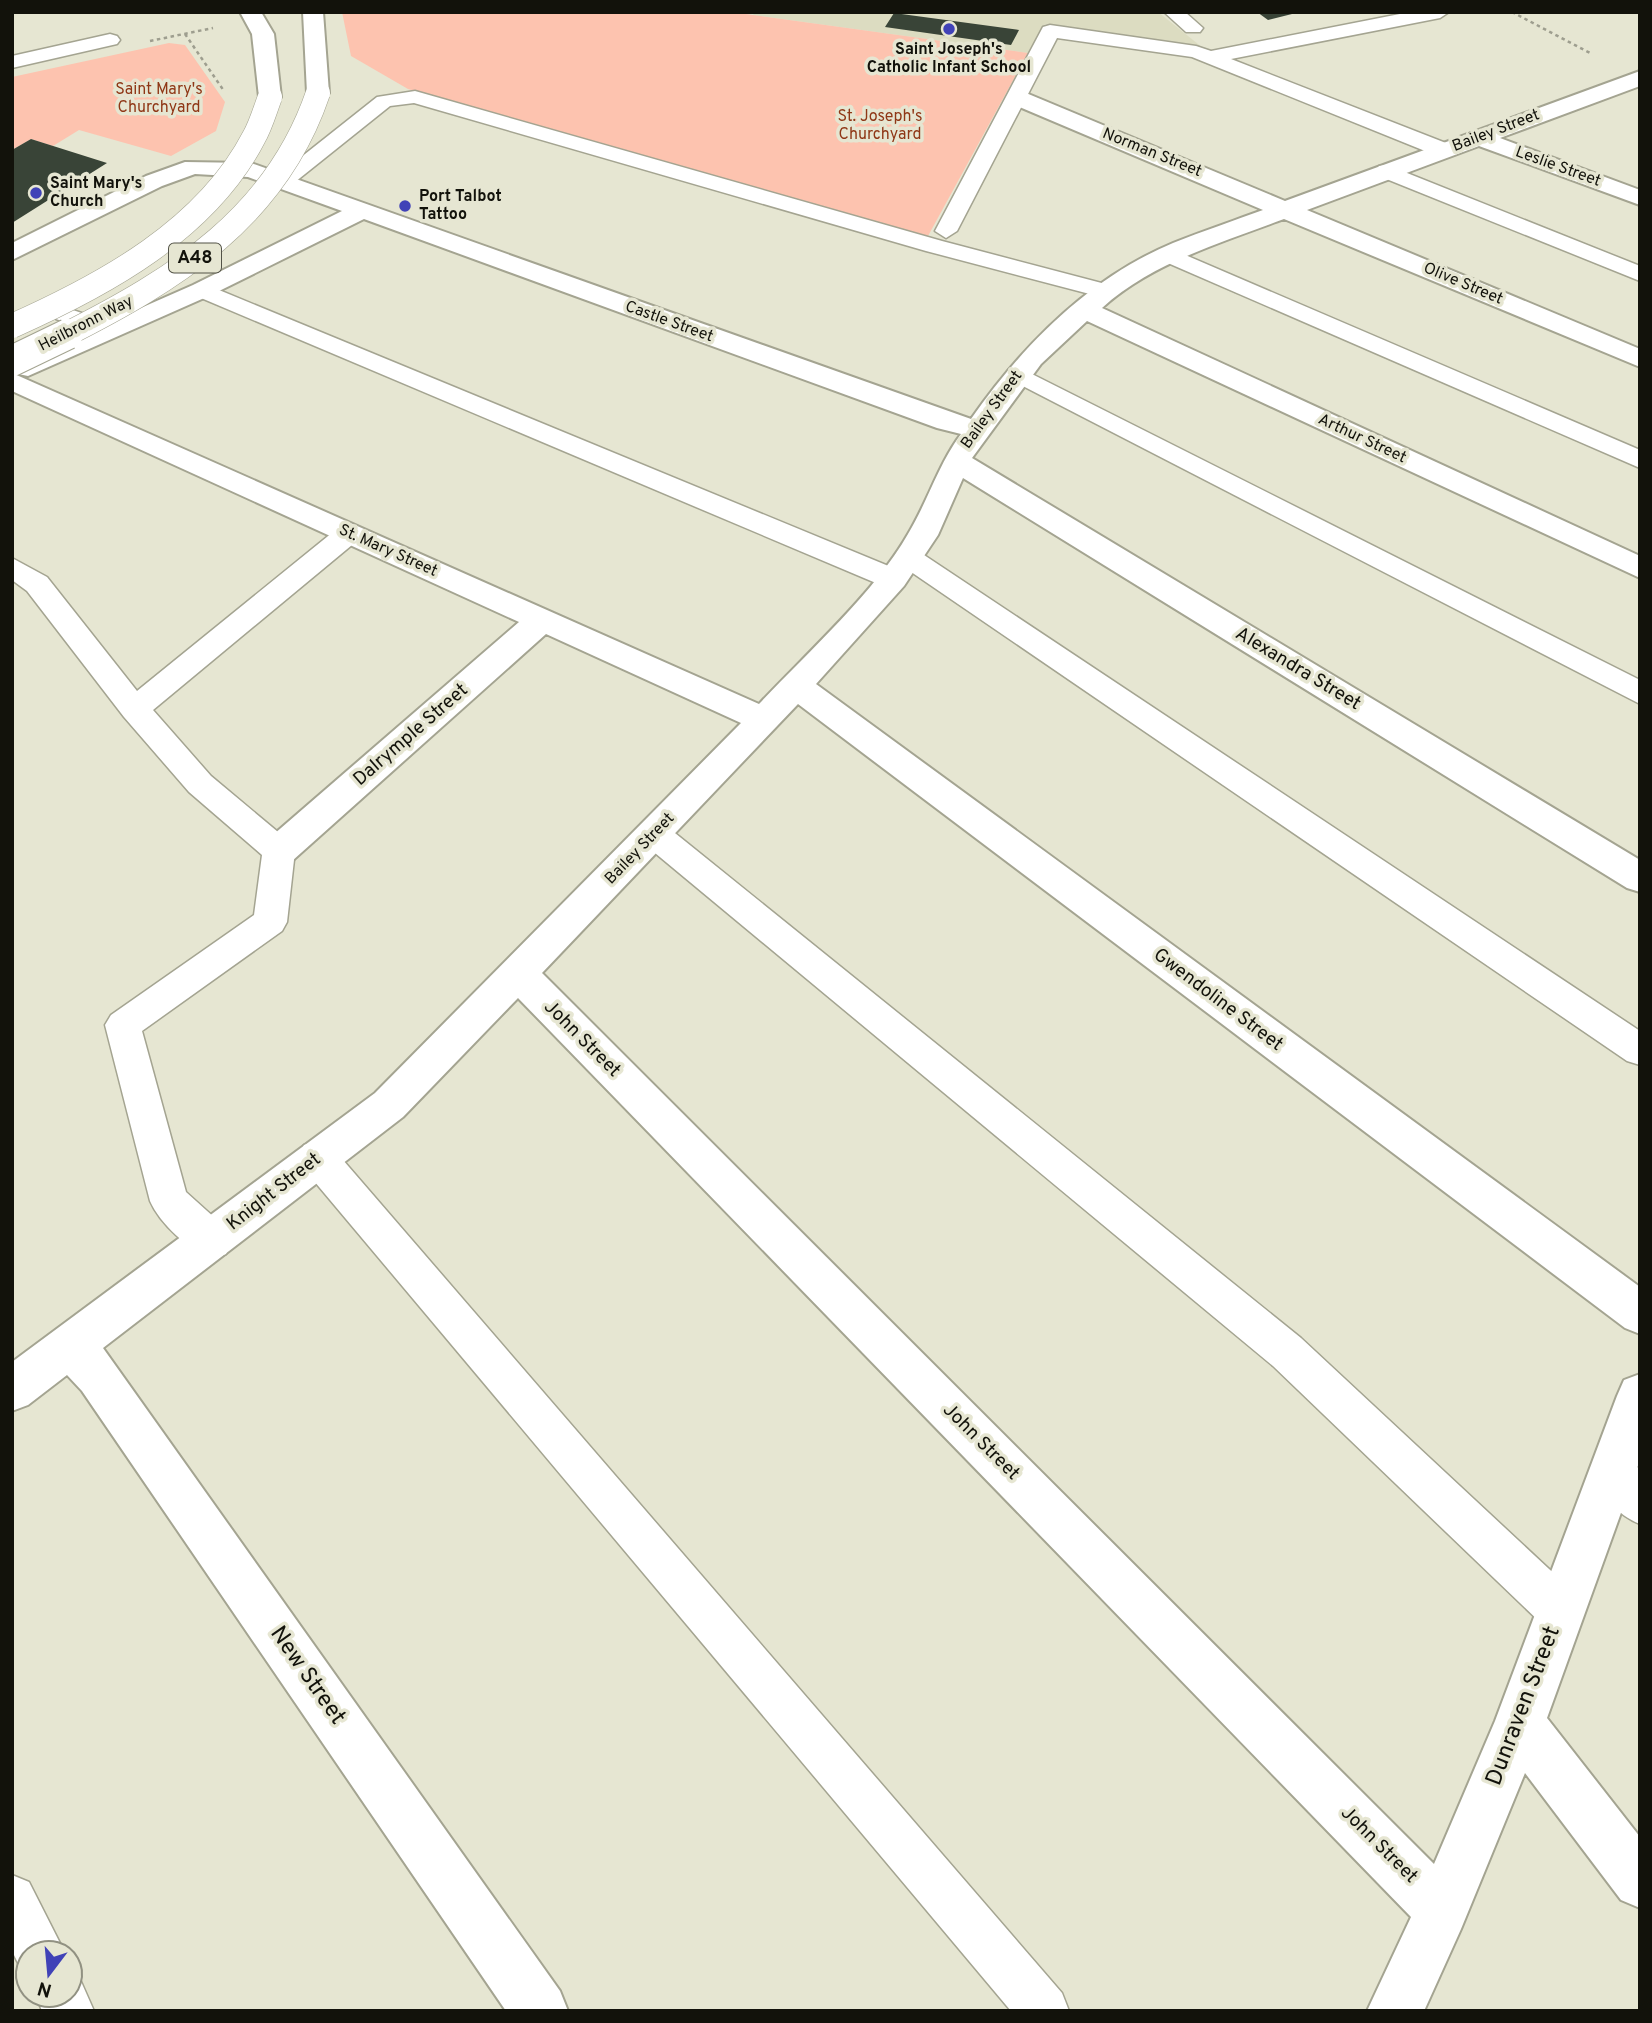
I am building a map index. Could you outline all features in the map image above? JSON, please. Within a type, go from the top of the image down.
[{"type":"street","name":"Heilbronn Way","points":[[12,326],[115,271],[148,250],[194,214],[219,189],[241,160],[264,122],[270,97],[263,34],[250,12]]},
{"type":"street","name":"Heilbronn Way","points":[[12,361],[110,315],[177,272],[232,228],[271,185],[302,137],[318,93],[313,12]]},
{"type":"street","name":"Bailey Street","points":[[519,974],[796,687],[900,568],[923,535],[956,461],[1018,374],[1049,341],[1095,300],[1169,255],[1476,137],[1640,79]]},
{"type":"street","name":"Norman Street","points":[[1018,98],[1287,208]]},
{"type":"street","name":"Leslie Street","points":[[1476,137],[1640,198]]},
{"type":"street","name":"Castle Street","points":[[12,253],[154,181],[193,167],[251,170],[947,422],[978,429]]},
{"type":"street","name":"Olive Street","points":[[1287,208],[1640,359]]},
{"type":"street","points":[[12,374],[202,290],[362,211]]},
{"type":"street","name":"Arthur Street","points":[[1095,300],[1640,568]]},
{"type":"street","name":"St. Mary Street","points":[[12,381],[764,720]]},
{"type":"street","name":"Alexandra Street","points":[[956,461],[1640,878]]},
{"type":"street","name":"Dalrymple Street","points":[[279,851],[542,620]]},
{"type":"street","name":"Gwendoline Street","points":[[796,687],[1640,1313]]},
{"type":"street","name":"Knight Street","points":[[12,1390],[389,1105],[519,974]]},
{"type":"street","name":"John Street","points":[[519,974],[1442,1910]]},
{"type":"street","name":"New Street","points":[[70,1345],[98,1376],[540,2011]]},
{"type":"street","name":"Dunraven Street","points":[[1395,2011],[1442,1910],[1520,1724],[1561,1611],[1626,1487],[1640,1396]]},
{"type":"street","points":[[1520,1724],[1640,1881]]},
{"type":"lane","points":[[1173,12],[1193,27]]},
{"type":"lane","points":[[1211,57],[1440,12]]},
{"type":"lane","points":[[946,231],[1018,98],[1050,31],[1196,52],[1443,150]]},
{"type":"lane","points":[[12,62],[110,40]]},
{"type":"lane","points":[[282,181],[384,101],[415,97],[934,246],[1095,300]]},
{"type":"lane","points":[[1387,171],[1640,274]]},
{"type":"lane","points":[[1169,255],[1640,460]]},
{"type":"lane","points":[[202,290],[900,568],[1640,1049]]},
{"type":"lane","points":[[64,314],[108,330]]},
{"type":"lane","points":[[1018,374],[1640,693]]},
{"type":"lane","points":[[135,709],[348,534]]},
{"type":"lane","points":[[12,567],[37,584],[135,709],[200,784],[279,851],[270,922],[122,1025],[169,1201],[212,1241]]},
{"type":"lane","points":[[654,834],[1287,1352],[1561,1611]]},
{"type":"lane","points":[[317,1157],[1044,2011]]},
{"type":"lane","points":[[12,1899],[33,1939]]},
{"type":"path","points":[[1512,12],[1640,79]]},
{"type":"path","points":[[185,34],[224,91]]},
{"type":"shaded area","name":"Saint Joseph's Catholic Infant School","points":[[755,12],[1158,12],[1203,48],[1045,24],[1028,53],[753,15]]},
{"type":"green space","name":"St. Joseph's Churchyard","points":[[342,12],[732,12],[1028,53],[928,236],[408,89],[351,56]]},
{"type":"green space","name":"Saint Mary's Churchyard","points":[[169,43],[185,45],[225,102],[216,131],[171,156],[79,130],[53,146],[31,139],[12,150],[12,77]]},
{"type":"building","points":[[1257,12],[1296,12],[1296,13],[1268,20]]},
{"type":"building","points":[[894,13],[1019,30],[1011,45],[885,27]]},
{"type":"building","name":"Saint Mary's Church","points":[[31,139],[107,163],[12,223],[12,150]]},
{"type":"place","name":"Saint Joseph's Catholic Infant School","points":[[949,29]]},
{"type":"place","name":"Saint Mary's Church","points":[[36,193]]},
{"type":"place","name":"Port Talbot Tattoo","points":[[405,206]]}]
